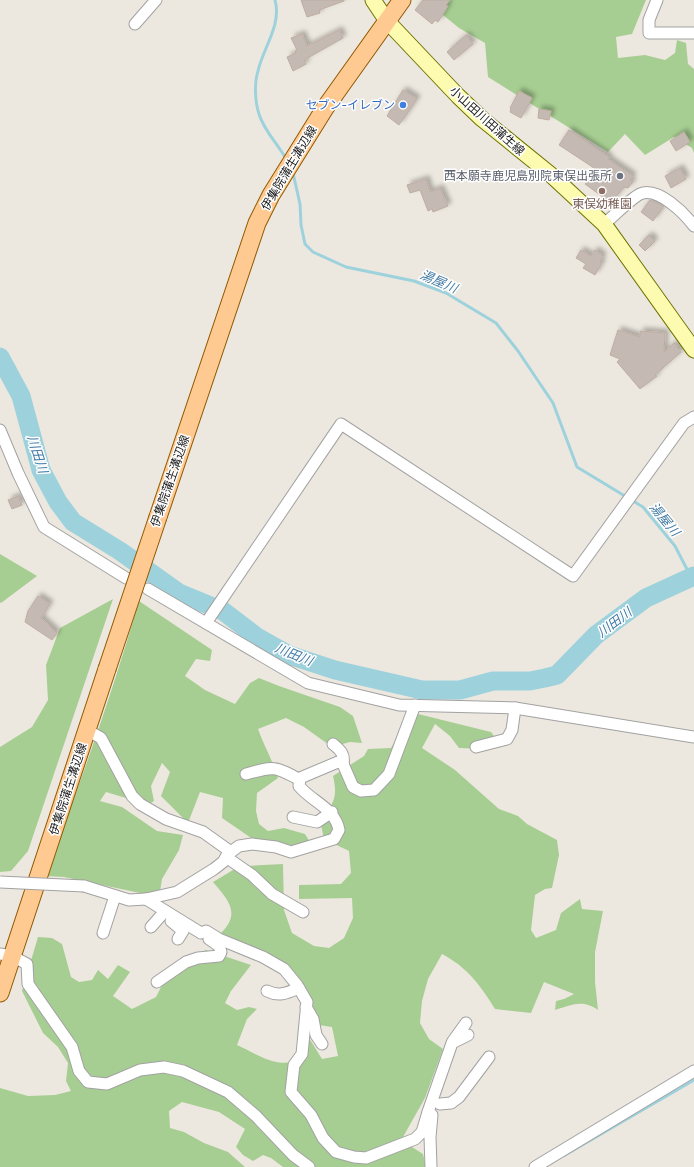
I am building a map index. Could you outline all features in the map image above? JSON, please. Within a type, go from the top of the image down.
[{"type":"main road","name":"小山田川田蒲生線","points":[[373,0],[387,21],[436,74],[482,120],[550,174],[604,224],[694,350]]},
{"type":"main road","name":"伊集院蒲生溝辺線","points":[[0,992],[6,955],[87,730],[257,223],[285,170],[402,0]]},
{"type":"street","points":[[135,24],[156,0]]},
{"type":"street","points":[[657,0],[649,20],[649,33],[694,33]]},
{"type":"street","points":[[604,224],[641,194],[656,194],[669,201],[694,226]]},
{"type":"street","points":[[206,623],[341,424],[573,576],[684,423],[694,417]]},
{"type":"street","points":[[0,430],[18,473],[44,527],[126,578]]},
{"type":"street","points":[[148,589],[308,683],[399,705],[515,708],[694,738]]},
{"type":"street","points":[[333,744],[341,751],[344,757],[343,764],[353,787],[361,791],[374,790],[389,774],[415,705]]},
{"type":"street","points":[[476,746],[507,739],[512,730],[515,708]]},
{"type":"street","points":[[87,730],[101,738],[132,796],[140,804],[166,819],[203,832],[272,894],[303,912]]},
{"type":"street","points":[[0,882],[84,886],[129,900],[146,899],[177,892],[214,869],[228,854],[239,846],[252,844],[276,847],[291,852],[334,839],[339,830],[338,821],[332,812],[306,795],[299,786],[300,778],[338,762],[343,764]]},
{"type":"street","points":[[246,774],[269,767],[282,770],[300,780]]},
{"type":"street","points":[[293,817],[317,822],[332,812]]},
{"type":"street","points":[[103,933],[115,896]]},
{"type":"street","points":[[146,899],[183,931],[178,940]]},
{"type":"street","points":[[151,927],[164,913]]},
{"type":"street","points":[[164,913],[203,932],[263,957],[284,969],[299,988],[307,1002],[302,1054],[294,1065],[291,1092],[311,1115],[323,1138],[336,1152],[366,1158],[416,1139],[422,1132],[430,1114],[455,1036],[466,1023]]},
{"type":"street","points":[[203,932],[220,930]]},
{"type":"street","points":[[157,982],[186,962],[198,958],[219,956],[221,952],[219,946],[203,932]]},
{"type":"street","points":[[6,955],[27,964],[28,984],[72,1047],[79,1071],[88,1082],[107,1084],[140,1070],[164,1067],[183,1071],[228,1092],[256,1116],[293,1155],[309,1167]]},
{"type":"street","points":[[267,991],[273,994],[284,994],[299,988]]},
{"type":"street","points":[[306,1007],[313,1019],[316,1035],[322,1044]]},
{"type":"street","points":[[452,1043],[468,1036]]},
{"type":"street","points":[[440,1104],[452,1103],[459,1097],[489,1057]]},
{"type":"street","points":[[535,1167],[694,1071]]},
{"type":"street","points":[[431,1167],[430,1114],[454,1092]]},
{"type":"green space","points":[[440,0],[646,0],[632,34],[616,37],[618,58],[645,55],[665,60],[675,53],[677,40],[686,43],[688,64],[694,69],[694,153],[692,148],[674,137],[645,155],[625,134],[608,152],[488,77],[485,43],[459,28],[443,15]]},
{"type":"green space","points":[[0,554],[37,576],[1,603],[0,602]]},
{"type":"green space","points":[[113,599],[28,851],[11,871],[0,872],[0,747],[32,727],[48,700],[46,665],[60,628]]},
{"type":"green space","points":[[139,601],[212,650],[210,661],[196,659],[185,676],[205,690],[235,704],[250,683],[259,678],[340,707],[353,716],[362,743],[350,742],[332,747],[304,727],[286,718],[258,729],[278,778],[257,793],[256,811],[259,824],[268,831],[284,828],[305,834],[313,847],[278,851],[256,850],[260,844],[222,818],[223,798],[200,792],[188,823],[161,796],[170,772],[162,763],[151,786],[154,801],[140,809],[126,798],[106,792],[100,801],[122,807],[157,831],[183,835],[179,850],[162,879],[159,897],[64,877],[44,876],[95,740]]},
{"type":"green space","points":[[406,711],[491,732],[500,744],[483,749],[459,748],[450,736],[435,724],[422,748],[455,770],[499,809],[518,816],[527,824],[557,840],[559,855],[552,888],[545,889],[535,895],[531,930],[536,938],[556,930],[561,913],[580,899],[582,909],[603,911],[595,952],[595,982],[598,1010],[587,1005],[577,1004],[555,1010],[556,1001],[574,994],[544,982],[531,1013],[495,1009],[473,978],[459,965],[442,954],[428,979],[422,1001],[420,1023],[429,1039],[443,1049],[425,1098],[403,1137],[412,1147],[423,1154],[426,1167],[283,1167],[271,1158],[263,1155],[253,1161],[243,1155],[236,1147],[245,1129],[219,1112],[182,1102],[169,1111],[170,1128],[184,1132],[204,1143],[228,1152],[245,1167],[0,1167],[0,1088],[28,1096],[55,1095],[71,1091],[66,1081],[68,1063],[58,1047],[43,1033],[22,991],[38,937],[52,938],[62,944],[71,977],[79,982],[92,980],[98,970],[108,979],[118,965],[130,972],[113,996],[132,1009],[156,997],[168,973],[187,958],[206,950],[251,965],[231,991],[225,1003],[237,1010],[249,1007],[257,1009],[247,1019],[237,1045],[275,1062],[290,1062],[298,1060],[306,1033],[322,1059],[338,1056],[332,1027],[312,1024],[296,988],[268,957],[218,936],[229,922],[231,909],[225,896],[213,882],[233,870],[247,866],[283,864],[284,910],[292,933],[314,946],[329,948],[344,938],[353,918],[352,898],[299,899],[299,885],[341,884],[351,873],[349,851],[324,839],[320,820],[332,805],[334,800],[335,789],[333,776],[364,756],[368,749],[391,748],[402,729]]},
{"type":"building","points":[[301,0],[344,1],[319,10],[320,13],[307,17]]},
{"type":"building","points":[[423,0],[450,0],[438,22],[435,20],[432,24],[415,10]]},
{"type":"building","points":[[339,30],[343,38],[304,60],[306,64],[293,71],[287,57],[296,53],[295,51],[297,50],[291,38],[302,34],[307,46]]},
{"type":"building","points":[[466,35],[473,44],[454,60],[447,52]]},
{"type":"building","name":"セブン-イレブン","points":[[403,90],[417,99],[399,125],[387,116]]},
{"type":"building","points":[[519,91],[532,98],[521,118],[510,112],[510,108]]},
{"type":"building","points":[[539,109],[551,111],[549,120],[538,118]]},
{"type":"building","points":[[569,130],[609,157],[608,159],[633,176],[630,180],[633,182],[628,188],[625,187],[622,189],[611,203],[585,184],[597,170],[559,145]]},
{"type":"building","points":[[684,132],[690,142],[676,151],[670,141]]},
{"type":"building","points":[[680,168],[686,179],[671,188],[665,176]]},
{"type":"building","points":[[426,179],[430,192],[440,188],[448,206],[433,212],[432,209],[428,211],[420,190],[410,193],[407,185]]},
{"type":"building","points":[[650,200],[664,206],[653,221],[641,212]]},
{"type":"building","points":[[649,235],[655,241],[645,251],[639,245]]},
{"type":"building","points":[[581,250],[591,256],[595,250],[603,256],[600,262],[602,263],[595,275],[583,268],[586,264],[576,258]]},
{"type":"building","points":[[618,330],[640,337],[640,331],[665,333],[664,352],[674,343],[681,352],[655,375],[657,376],[640,389],[617,362],[620,359],[610,355]]},
{"type":"building","points":[[18,496],[22,505],[12,509],[8,500]]},
{"type":"building","points":[[38,596],[50,604],[41,618],[57,633],[52,640],[25,622],[28,611]]},
{"type":"waterway","name":"湯屋川","points":[[275,0],[276,18],[271,36],[260,62],[257,76],[256,98],[261,120],[286,159]]},
{"type":"waterway","name":"湯屋川","points":[[293,173],[300,204],[301,225],[305,244],[313,252],[346,267],[414,281],[446,293],[496,323],[518,351],[553,403],[577,467],[643,507],[675,546],[691,577]]},
{"type":"waterway","name":"川田川","points":[[0,357],[21,396],[41,470],[58,502],[73,522],[120,551],[179,593],[223,611],[257,637],[289,655],[335,670],[422,690],[460,690],[493,681],[530,681],[557,675],[596,635],[646,598],[694,576]]},
{"type":"waterway","points":[[565,1155],[694,1080]]},
{"type":"place","name":"セブン-イレブン","points":[[403,105]]},
{"type":"place","name":"西本願寺鹿児島別院東俣出張所","points":[[620,176]]},
{"type":"place","name":"東俣幼稚園","points":[[602,191]]}]
